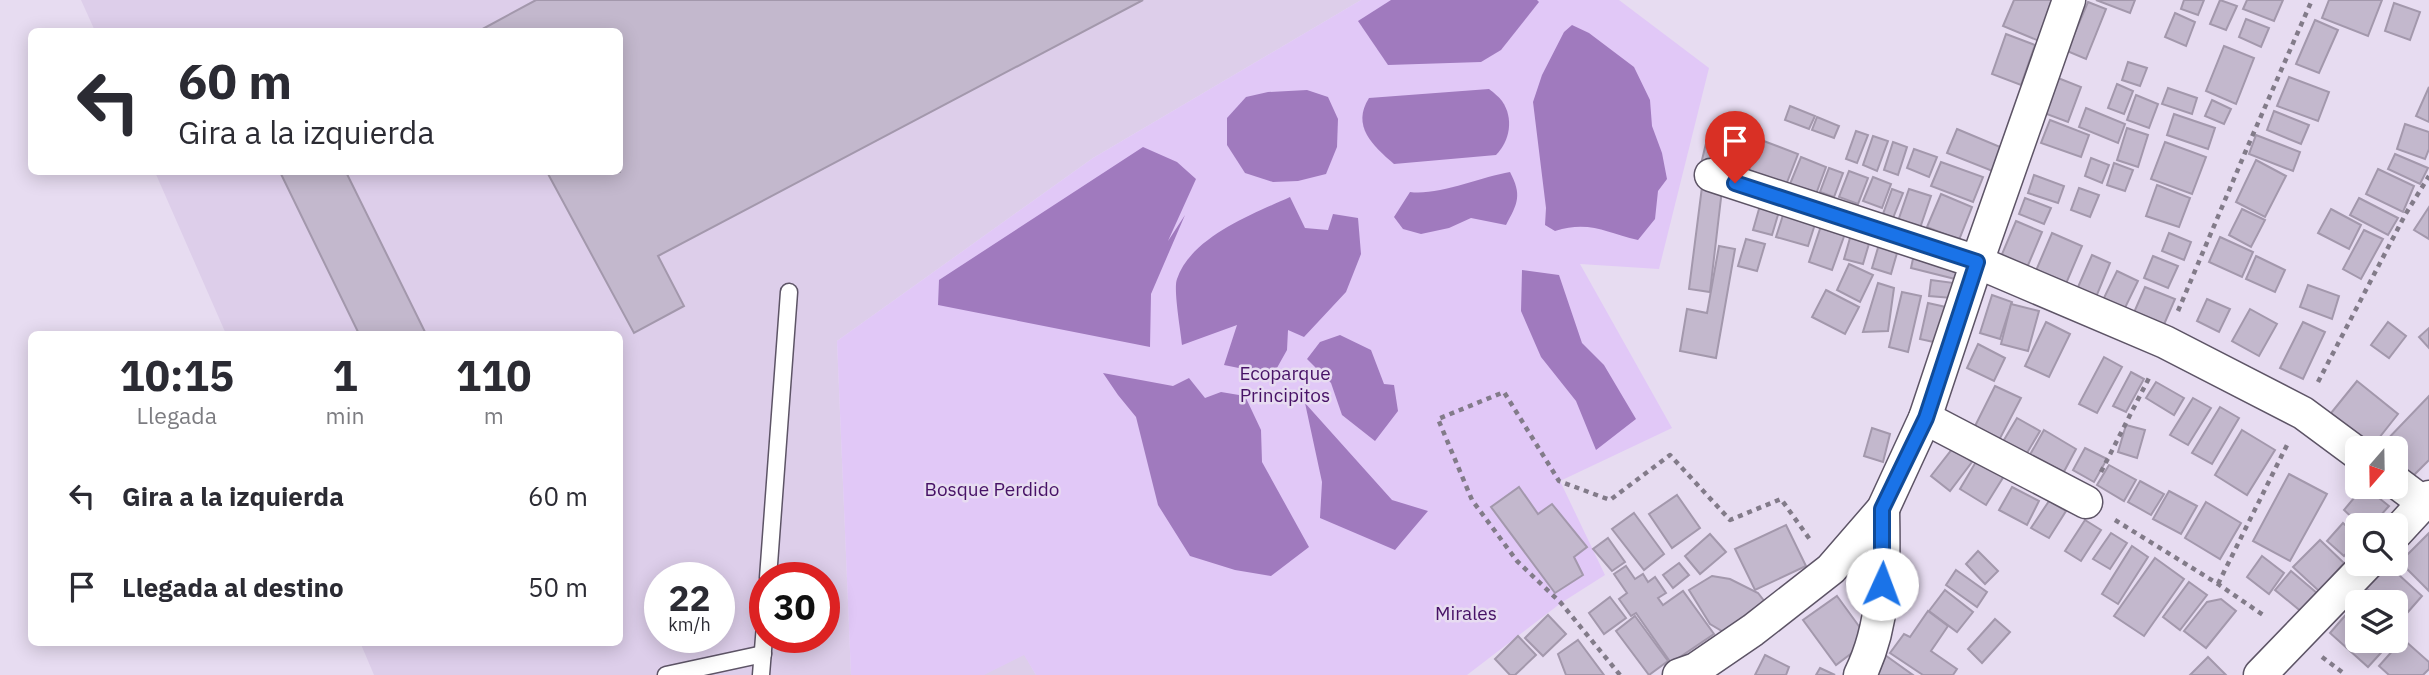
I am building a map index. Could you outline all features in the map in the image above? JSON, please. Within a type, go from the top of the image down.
[{"type":"street","points":[[1693,673],[1753,631],[1831,569],[1882,509],[1926,418],[1977,262],[2069,0]]},
{"type":"street","points":[[1711,175],[1977,262],[2165,342],[2303,413],[2345,444]]},
{"type":"street","points":[[1926,418],[2086,502]]},
{"type":"street","points":[[2408,489],[2427,500],[2408,520]]},
{"type":"street","points":[[1860,675],[1875,642],[1881,612],[1882,509]]},
{"type":"street","points":[[2260,675],[2355,576]]},
{"type":"lane","points":[[769,562],[789,292]]},
{"type":"lane","points":[[666,675],[763,654],[761,675]]},
{"type":"path","points":[[2312,0],[2246,148],[2146,386],[2086,502],[2218,584],[2346,675]]},
{"type":"path","points":[[2218,584],[2405,215],[2429,176]]},
{"type":"path","points":[[1620,675],[1561,603],[1517,561],[1472,500],[1437,419],[1504,392],[1559,481],[1610,500],[1670,454],[1730,520],[1781,499],[1831,569]]},
{"type":"shaded area","points":[[81,0],[1361,0],[1093,158],[837,341],[851,675],[374,675],[362,646],[623,646],[623,331],[225,331],[156,175],[623,175],[623,28],[94,28]]},
{"type":"shaded area","points":[[1391,0],[1539,2],[1501,50],[1481,62],[1388,65],[1358,21]]},
{"type":"shaded area","points":[[1572,25],[1589,33],[1634,67],[1650,100],[1652,126],[1662,153],[1667,179],[1658,191],[1655,219],[1638,240],[1588,227],[1555,231],[1545,225],[1546,208],[1533,102],[1542,75],[1564,32]]},
{"type":"shaded area","points":[[1489,89],[1502,101],[1509,122],[1505,143],[1496,155],[1394,164],[1372,143],[1363,126],[1364,108],[1369,98]]},
{"type":"shaded area","points":[[1307,90],[1328,97],[1338,119],[1337,147],[1326,174],[1298,181],[1273,182],[1245,173],[1227,145],[1227,118],[1246,97],[1268,92]]},
{"type":"shaded area","points":[[1143,147],[1177,162],[1196,179],[1168,241],[1185,215],[1151,294],[1150,347],[938,305],[939,280]]},
{"type":"shaded area","points":[[1510,172],[1517,199],[1506,225],[1471,218],[1449,228],[1421,234],[1403,229],[1394,217],[1410,192],[1446,189]]},
{"type":"shaded area","points":[[1290,197],[1305,228],[1328,230],[1333,214],[1358,218],[1361,254],[1346,292],[1304,337],[1288,330],[1287,350],[1273,375],[1224,365],[1237,325],[1182,345],[1176,284],[1184,264],[1209,239],[1242,219]]},
{"type":"shaded area","points":[[1522,270],[1559,275],[1582,343],[1604,365],[1636,419],[1596,450],[1576,401],[1541,357],[1521,311]]},
{"type":"shaded area","points":[[1340,335],[1371,350],[1384,384],[1394,385],[1398,411],[1375,441],[1342,415],[1331,383],[1307,359],[1320,342]]},
{"type":"shaded area","points":[[1103,373],[1173,386],[1189,378],[1205,398],[1221,392],[1245,396],[1261,430],[1262,462],[1309,547],[1271,576],[1235,570],[1190,556],[1158,505],[1136,417]]},
{"type":"shaded area","points":[[1305,403],[1392,500],[1428,511],[1395,550],[1320,518],[1322,482]]},
{"type":"shaded area","points":[[1015,638],[1036,675],[957,675]]},
{"type":"green space","name":"Ecoparque Principitos","points":[[1361,0],[1619,0],[1709,68],[1659,269],[1580,264],[1672,428],[1560,481],[1605,575],[1561,603],[1467,675],[1036,675],[1024,655],[984,675],[851,675],[837,341],[1093,158]]},
{"type":"building","points":[[536,0],[1143,0],[658,256],[684,306],[634,333],[549,175],[623,175],[623,28],[484,28]]},
{"type":"building","points":[[2014,0],[2067,0],[2049,45],[2003,26]]},
{"type":"building","points":[[2096,0],[2135,0],[2130,13]]},
{"type":"building","points":[[2184,0],[2204,0],[2198,15],[2181,9]]},
{"type":"building","points":[[2220,0],[2237,6],[2226,30],[2210,24]]},
{"type":"building","points":[[2247,0],[2283,0],[2274,21],[2243,9]]},
{"type":"building","points":[[2329,0],[2382,0],[2368,36],[2322,18]]},
{"type":"building","points":[[2088,2],[2106,9],[2086,59],[2067,51]]},
{"type":"building","points":[[2394,3],[2420,12],[2410,40],[2385,31]]},
{"type":"building","points":[[2175,13],[2195,22],[2186,46],[2165,37]]},
{"type":"building","points":[[2246,19],[2269,28],[2261,47],[2239,37]]},
{"type":"building","points":[[2315,20],[2338,30],[2319,73],[2296,64]]},
{"type":"building","points":[[2006,34],[2035,45],[2021,85],[1992,74]]},
{"type":"building","points":[[2224,46],[2254,58],[2236,104],[2206,91]]},
{"type":"building","points":[[2128,62],[2147,68],[2140,86],[2122,80]]},
{"type":"building","points":[[2289,77],[2329,92],[2318,121],[2277,106]]},
{"type":"building","points":[[2058,78],[2081,87],[2068,122],[2044,113]]},
{"type":"building","points":[[2117,84],[2133,91],[2124,114],[2108,108]]},
{"type":"building","points":[[2429,87],[2429,122],[2416,116]]},
{"type":"building","points":[[2168,88],[2197,98],[2192,114],[2162,104]]},
{"type":"building","points":[[2136,95],[2158,104],[2149,128],[2127,120]]},
{"type":"building","points":[[2212,100],[2231,109],[2224,124],[2205,116]]},
{"type":"building","points":[[1790,106],[1815,116],[1809,129],[1785,120]]},
{"type":"building","points":[[2086,108],[2125,124],[2118,143],[2079,127]]},
{"type":"building","points":[[2274,111],[2309,125],[2301,144],[2267,130]]},
{"type":"building","points":[[2174,114],[2215,128],[2208,149],[2167,135]]},
{"type":"building","points":[[1817,117],[1839,126],[1834,138],[1812,130]]},
{"type":"building","points":[[1734,120],[1759,127],[1745,177],[1701,164],[1709,131],[1729,137]]},
{"type":"building","points":[[2050,120],[2089,135],[2081,157],[2041,143]]},
{"type":"building","points":[[2405,124],[2429,132],[2429,149],[2425,159],[2397,149]]},
{"type":"building","points":[[2127,128],[2148,135],[2138,167],[2117,160]]},
{"type":"building","points":[[1957,129],[2005,149],[1995,172],[1947,153]]},
{"type":"building","points":[[1856,131],[1868,135],[1857,163],[1846,159]]},
{"type":"building","points":[[2256,135],[2300,152],[2293,171],[2249,154]]},
{"type":"building","points":[[1873,136],[1888,141],[1877,171],[1863,165]]},
{"type":"building","points":[[1761,140],[1798,154],[1786,185],[1749,170]]},
{"type":"building","points":[[1893,142],[1907,147],[1898,175],[1884,170]]},
{"type":"building","points":[[2165,142],[2206,157],[2192,194],[2151,179]]},
{"type":"building","points":[[1914,149],[1937,157],[1929,177],[1907,168]]},
{"type":"building","points":[[2395,154],[2428,168],[2420,184],[2388,169]]},
{"type":"building","points":[[1801,157],[1826,167],[1816,194],[1790,184]]},
{"type":"building","points":[[2091,158],[2109,165],[2102,183],[2085,176]]},
{"type":"building","points":[[2256,160],[2286,176],[2265,217],[2236,202]]},
{"type":"building","points":[[1941,162],[1983,177],[1973,202],[1931,186]]},
{"type":"building","points":[[2114,163],[2133,170],[2125,191],[2107,185]]},
{"type":"building","points":[[1829,168],[1843,173],[1834,197],[1820,192]]},
{"type":"building","points":[[2378,169],[2414,186],[2403,212],[2366,194]]},
{"type":"building","points":[[1849,171],[1868,178],[1858,204],[1839,197]]},
{"type":"building","points":[[281,175],[347,175],[425,331],[358,331]]},
{"type":"building","points":[[2034,175],[2064,186],[2058,203],[2028,193]]},
{"type":"building","points":[[1873,177],[1891,184],[1882,208],[1863,201]]},
{"type":"building","points":[[1703,179],[1723,181],[1710,292],[1689,289]]},
{"type":"building","points":[[2157,185],[2190,198],[2179,227],[2146,216]]},
{"type":"building","points":[[2079,188],[2099,195],[2090,217],[2071,210]]},
{"type":"building","points":[[1892,189],[1903,193],[1893,218],[1883,214]]},
{"type":"building","points":[[1909,189],[1931,196],[1920,228],[1898,221]]},
{"type":"building","points":[[1941,194],[1972,207],[1959,240],[1927,227]]},
{"type":"building","points":[[2025,198],[2051,208],[2044,224],[2019,214]]},
{"type":"building","points":[[2359,198],[2398,218],[2388,235],[2350,215]]},
{"type":"building","points":[[1761,202],[1780,208],[1772,235],[1753,230]]},
{"type":"building","points":[[2429,207],[2429,239],[2414,230]]},
{"type":"building","points":[[2242,209],[2265,220],[2251,247],[2229,235]]},
{"type":"building","points":[[2331,209],[2361,225],[2349,249],[2318,233]]},
{"type":"building","points":[[1784,212],[1816,221],[1808,246],[1776,237]]},
{"type":"building","points":[[2016,221],[2042,232],[2026,270],[2000,259]]},
{"type":"building","points":[[1822,223],[1846,231],[1832,270],[1809,262]]},
{"type":"building","points":[[2364,230],[2383,239],[2361,279],[2343,269]]},
{"type":"building","points":[[1852,231],[1871,237],[1863,264],[1844,259]]},
{"type":"building","points":[[2052,233],[2082,246],[2065,286],[2035,273]]},
{"type":"building","points":[[2169,233],[2191,242],[2184,260],[2162,251]]},
{"type":"building","points":[[2220,237],[2253,252],[2242,277],[2209,262]]},
{"type":"building","points":[[1746,239],[1765,244],[1757,271],[1738,266]]},
{"type":"building","points":[[1880,241],[1899,246],[1891,274],[1872,268]]},
{"type":"building","points":[[1719,246],[1735,249],[1716,358],[1680,351],[1687,309],[1707,313]]},
{"type":"building","points":[[1914,254],[1958,265],[1955,279],[1911,268]]},
{"type":"building","points":[[2092,255],[2110,263],[2094,302],[2075,294]]},
{"type":"building","points":[[2153,256],[2178,266],[2168,288],[2144,278]]},
{"type":"building","points":[[2256,256],[2285,270],[2275,292],[2246,279]]},
{"type":"building","points":[[1849,264],[1873,275],[1860,302],[1837,290]]},
{"type":"building","points":[[2117,271],[2138,281],[2122,314],[2101,304]]},
{"type":"building","points":[[1931,280],[1954,283],[1952,298],[1929,296]]},
{"type":"building","points":[[1878,283],[1894,288],[1888,331],[1863,332]]},
{"type":"building","points":[[2308,285],[2339,296],[2332,319],[2300,307]]},
{"type":"building","points":[[2145,287],[2175,299],[2159,336],[2129,324]]},
{"type":"building","points":[[1826,290],[1859,307],[1845,334],[1812,317]]},
{"type":"building","points":[[1902,292],[1921,296],[1908,352],[1889,347]]},
{"type":"building","points":[[1992,295],[2012,302],[2000,339],[1980,333]]},
{"type":"building","points":[[2207,299],[2230,309],[2219,332],[2197,321]]},
{"type":"building","points":[[1928,303],[1946,307],[1938,343],[1920,339]]},
{"type":"building","points":[[2011,304],[2039,311],[2028,351],[2001,344]]},
{"type":"building","points":[[2250,309],[2277,324],[2259,356],[2232,341]]},
{"type":"building","points":[[2046,322],[2070,334],[2049,377],[2025,366]]},
{"type":"building","points":[[2303,322],[2325,332],[2303,379],[2280,368]]},
{"type":"building","points":[[2388,322],[2406,336],[2389,358],[2371,345]]},
{"type":"building","points":[[2429,328],[2429,348],[2419,337]]},
{"type":"building","points":[[1978,344],[2005,358],[1994,381],[1967,368]]},
{"type":"building","points":[[2104,357],[2122,367],[2097,413],[2079,404]]},
{"type":"building","points":[[2131,372],[2144,379],[2126,412],[2113,406]]},
{"type":"building","points":[[2357,381],[2398,414],[2381,436],[2348,436],[2323,423]]},
{"type":"building","points":[[2156,382],[2184,398],[2174,415],[2146,398]]},
{"type":"building","points":[[1995,386],[2021,398],[1996,446],[1971,434]]},
{"type":"building","points":[[2429,396],[2429,460],[2413,476],[2408,471],[2408,436],[2391,436]]},
{"type":"building","points":[[2193,398],[2211,408],[2188,445],[2170,435]]},
{"type":"building","points":[[2220,407],[2239,418],[2212,464],[2192,453]]},
{"type":"building","points":[[2017,418],[2040,431],[2024,458],[2001,445]]},
{"type":"building","points":[[2126,425],[2145,430],[2137,458],[2118,452]]},
{"type":"building","points":[[1872,428],[1890,434],[1883,462],[1864,456]]},
{"type":"building","points":[[2044,430],[2076,449],[2060,479],[2027,460]]},
{"type":"building","points":[[2242,430],[2275,450],[2247,495],[2215,475]]},
{"type":"building","points":[[1953,448],[1972,462],[1950,491],[1931,476]]},
{"type":"building","points":[[2085,448],[2107,459],[2094,482],[2073,470]]},
{"type":"building","points":[[1977,460],[2004,476],[1986,505],[1960,489]]},
{"type":"building","points":[[2109,465],[2136,480],[2124,501],[2097,485]]},
{"type":"building","points":[[2289,474],[2327,494],[2290,561],[2253,541]]},
{"type":"building","points":[[2140,481],[2164,494],[2151,515],[2128,502]]},
{"type":"building","points":[[1519,487],[1538,514],[1552,504],[1587,547],[1574,557],[1583,575],[1555,593],[1491,507]]},
{"type":"building","points":[[2012,487],[2039,501],[2027,525],[1999,510]]},
{"type":"building","points":[[2169,491],[2197,506],[2181,534],[2153,519]]},
{"type":"building","points":[[1677,495],[1700,528],[1672,548],[1649,514]]},
{"type":"building","points":[[2353,499],[2380,499],[2389,506],[2383,513],[2347,513],[2344,510]]},
{"type":"building","points":[[2049,501],[2066,511],[2049,538],[2031,528]]},
{"type":"building","points":[[2206,502],[2241,523],[2220,559],[2185,538]]},
{"type":"building","points":[[1634,513],[1664,554],[1644,570],[1612,529]]},
{"type":"building","points":[[2085,520],[2101,530],[2081,561],[2065,551]]},
{"type":"building","points":[[2343,523],[2345,525],[2344,556],[2327,541]]},
{"type":"building","points":[[1786,525],[1806,566],[1755,590],[1735,549]]},
{"type":"building","points":[[2111,533],[2127,543],[2110,569],[2093,559]]},
{"type":"building","points":[[2429,533],[2429,591],[2408,570],[2408,554]]},
{"type":"building","points":[[1710,534],[1726,552],[1700,574],[1685,556]]},
{"type":"building","points":[[1608,538],[1625,562],[1612,571],[1593,549]]},
{"type":"building","points":[[2320,540],[2344,563],[2319,591],[2293,567]]},
{"type":"building","points":[[2132,546],[2148,557],[2118,604],[2102,594]]},
{"type":"building","points":[[1978,551],[1998,571],[1985,584],[1966,564]]},
{"type":"building","points":[[2262,556],[2284,573],[2269,594],[2247,577]]},
{"type":"building","points":[[2155,558],[2184,579],[2144,636],[2114,616]]},
{"type":"building","points":[[1679,563],[1689,575],[1673,588],[1663,575]]},
{"type":"building","points":[[1626,566],[1635,579],[1643,574],[1648,582],[1655,577],[1666,593],[1658,598],[1663,605],[1683,591],[1714,634],[1671,663],[1636,613],[1631,616],[1619,599],[1627,593],[1614,574]]},
{"type":"building","points":[[1956,570],[1987,592],[1977,607],[1946,585]]},
{"type":"building","points":[[2291,571],[2318,594],[2303,613],[2275,590]]},
{"type":"building","points":[[1712,576],[1730,579],[1758,593],[1769,607],[1732,637],[1710,624],[1689,590]]},
{"type":"building","points":[[2376,576],[2400,576],[2422,596],[2408,612],[2408,590],[2366,588]]},
{"type":"building","points":[[2189,582],[2207,595],[2180,630],[2163,617]]},
{"type":"building","points":[[1945,590],[1973,612],[1957,632],[1929,611]]},
{"type":"building","points":[[1837,596],[1869,640],[1836,665],[1803,620]]},
{"type":"building","points":[[1610,597],[1626,618],[1604,634],[1589,613]]},
{"type":"building","points":[[2221,599],[2236,611],[2206,648],[2184,631],[2207,602]]},
{"type":"building","points":[[1928,611],[1948,626],[1931,651],[1957,669],[1953,675],[1923,675],[1890,653],[1904,634],[1910,637]]},
{"type":"building","points":[[1548,615],[1566,634],[1543,656],[1525,638]]},
{"type":"building","points":[[1635,616],[1668,661],[1649,675],[1616,631]]},
{"type":"building","points":[[2345,616],[2345,646],[2330,633]]},
{"type":"building","points":[[1995,619],[2010,632],[1982,663],[1968,649]]},
{"type":"building","points":[[1518,636],[1536,655],[1515,675],[1510,675],[1495,659]]},
{"type":"building","points":[[1578,640],[1604,675],[1566,675],[1558,654]]},
{"type":"building","points":[[2408,643],[2429,662],[2429,669],[2423,675],[2389,675],[2379,666],[2391,653],[2408,653]]},
{"type":"building","points":[[2352,653],[2381,653],[2368,667]]},
{"type":"building","points":[[1765,655],[1789,667],[1786,675],[1755,675]]},
{"type":"building","points":[[1885,655],[1913,675],[1871,675]]},
{"type":"building","points":[[2208,657],[2226,675],[2190,675]]},
{"type":"building","points":[[1820,668],[1835,675],[1816,675]]},
{"type":"route","points":[[1735,183],[1977,262],[1926,418],[1882,509],[1882,584]]},
{"type":"park label","name":"Bosque Perdido","points":[[992,489]]},
{"type":"park label","name":"Mirales","points":[[1466,613]]}]
